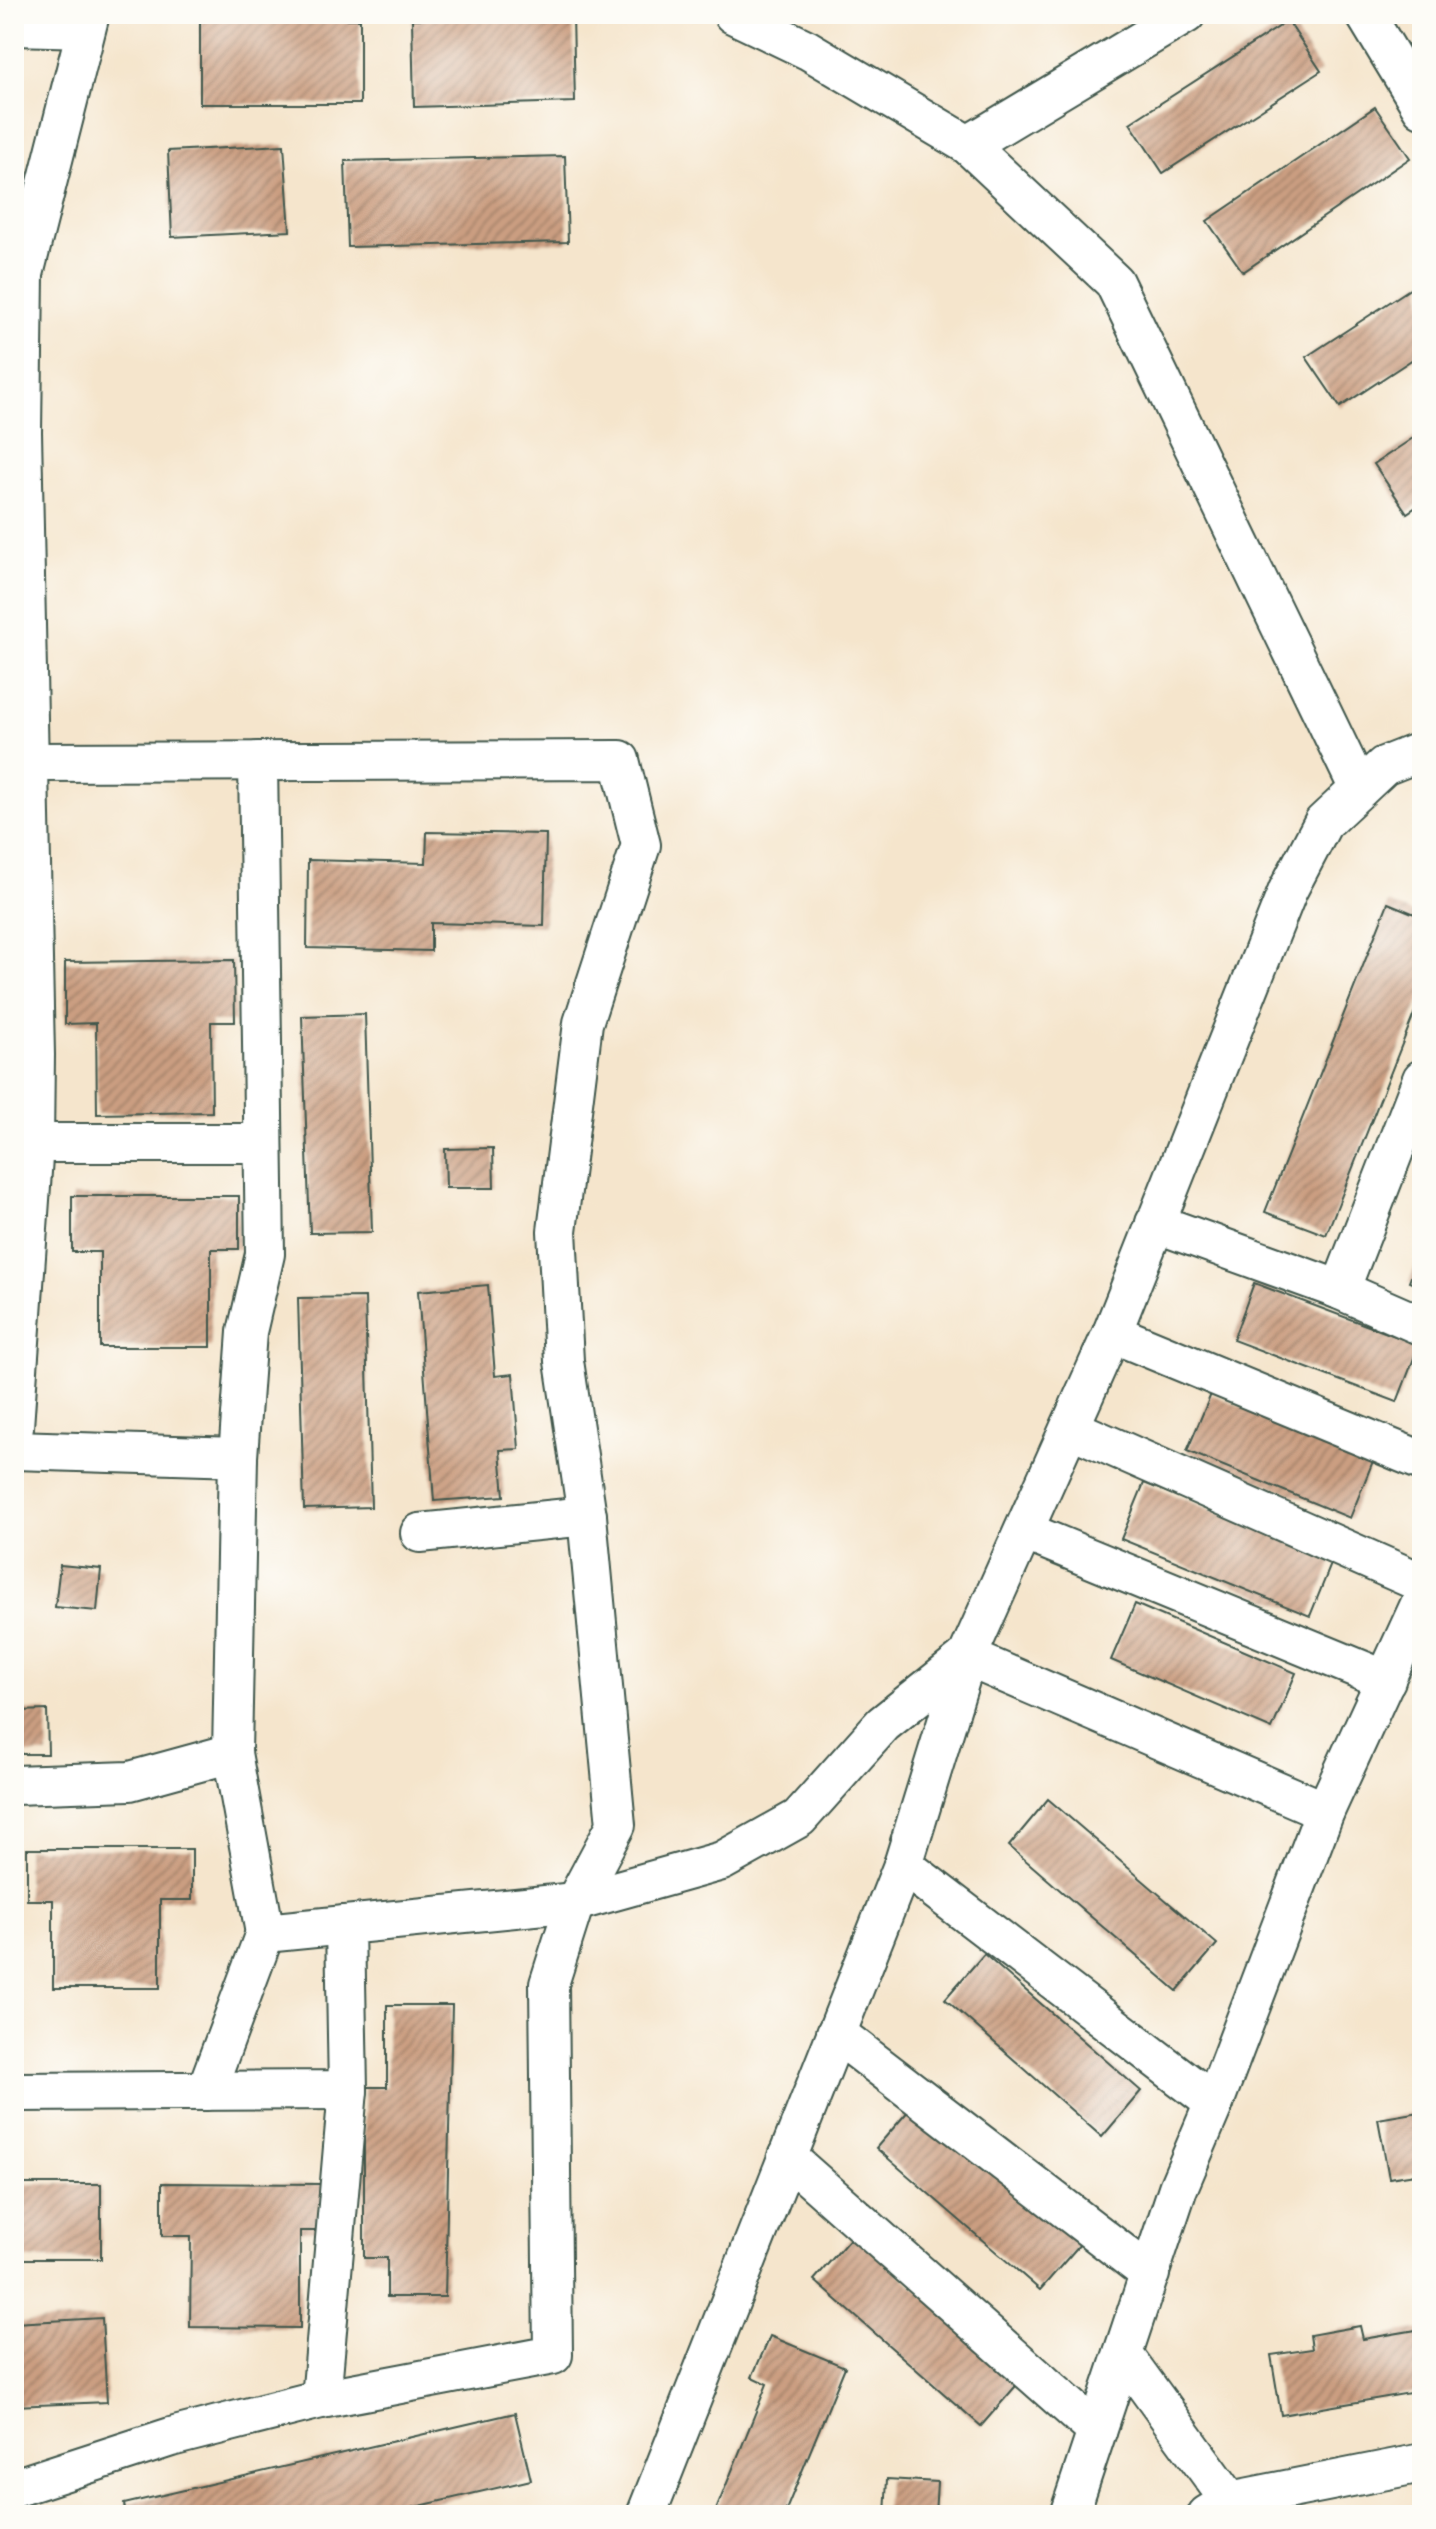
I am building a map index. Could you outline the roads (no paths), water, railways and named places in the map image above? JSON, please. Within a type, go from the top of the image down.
[{"type":"street","points":[[733,14],[808,50],[968,145],[1114,282],[1359,789]]},
{"type":"street","points":[[968,145],[1186,14]]},
{"type":"street","points":[[1365,14],[1422,108]]},
{"type":"street","points":[[14,26],[88,21],[30,186],[24,274],[20,613],[29,762],[35,1055],[34,1143],[14,1427]]},
{"type":"street","points":[[646,2515],[903,1865],[967,1657],[1112,1333],[1288,890],[1323,823],[1384,766],[1422,751]]},
{"type":"street","points":[[14,2488],[171,2437],[321,2399],[553,2355],[549,1984],[575,1902],[616,1825],[587,1516],[564,1361],[557,1231],[583,1023],[641,845],[620,760],[29,762]]},
{"type":"street","points":[[206,2091],[265,1933],[232,1753],[238,1457],[247,1332],[265,1254],[258,761]]},
{"type":"street","points":[[1340,1290],[1422,1079]]},
{"type":"street","points":[[34,1143],[263,1143]]},
{"type":"street","points":[[1155,1223],[1340,1290],[1422,1326]]},
{"type":"street","points":[[1112,1333],[1422,1461]]},
{"type":"street","points":[[1070,1428],[1422,1583]]},
{"type":"street","points":[[14,1450],[238,1457]]},
{"type":"street","points":[[420,1533],[587,1516]]},
{"type":"street","points":[[1024,1531],[1386,1680]]},
{"type":"street","points":[[1069,2515],[1178,2188],[1214,2103],[1325,1811],[1422,1600]]},
{"type":"street","points":[[265,1933],[575,1902],[722,1861],[799,1818],[883,1724],[967,1657]]},
{"type":"street","points":[[967,1657],[1325,1811]]},
{"type":"street","points":[[14,1785],[130,1781],[232,1753]]},
{"type":"street","points":[[903,1865],[1214,2103]]},
{"type":"street","points":[[321,2399],[348,2090],[345,1925]]},
{"type":"street","points":[[836,2033],[1150,2274]]},
{"type":"street","points":[[14,2092],[348,2090]]},
{"type":"street","points":[[787,2157],[1097,2431]]},
{"type":"street","points":[[1123,2354],[1218,2508],[1422,2463]]}]
